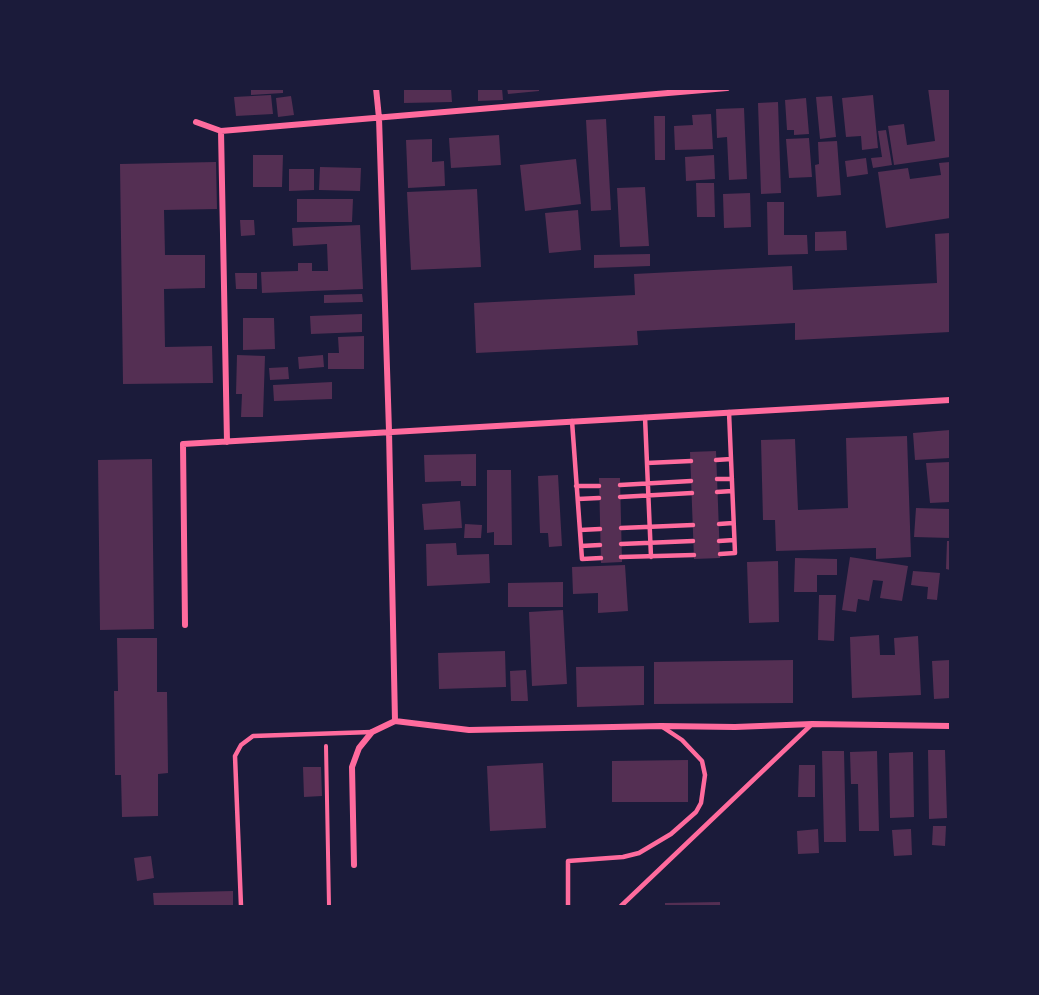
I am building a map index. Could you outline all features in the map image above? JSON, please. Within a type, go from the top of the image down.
[{"type":"street","points":[[376,88],[379,118],[395,721]]},
{"type":"street","points":[[196,122],[221,131],[727,88]]},
{"type":"street","points":[[221,131],[227,442]]},
{"type":"street","points":[[185,625],[183,444],[951,400]]},
{"type":"street","points":[[354,865],[352,768],[359,748],[372,732],[395,721],[469,730],[812,724],[951,726]]},
{"type":"lane","points":[[720,554],[735,553],[729,412]]},
{"type":"lane","points":[[645,417],[651,557]]},
{"type":"lane","points":[[572,421],[582,559],[601,558]]},
{"type":"lane","points":[[716,460],[731,459]]},
{"type":"lane","points":[[647,463],[691,461]]},
{"type":"lane","points":[[717,480],[732,479]]},
{"type":"lane","points":[[620,485],[691,481]]},
{"type":"lane","points":[[576,486],[599,486]]},
{"type":"lane","points":[[717,492],[732,491]]},
{"type":"lane","points":[[620,497],[692,494]]},
{"type":"lane","points":[[578,499],[599,498]]},
{"type":"lane","points":[[719,524],[734,523]]},
{"type":"lane","points":[[621,528],[649,525],[693,525]]},
{"type":"lane","points":[[580,530],[600,529]]},
{"type":"lane","points":[[719,541],[734,540]]},
{"type":"lane","points":[[621,544],[693,542]]},
{"type":"lane","points":[[581,546],[600,545]]},
{"type":"lane","points":[[621,557],[694,555]]},
{"type":"lane","points":[[621,906],[812,724]]},
{"type":"lane","points":[[568,906],[568,861],[623,857],[639,852],[671,834],[696,812],[704,787],[705,775],[702,761],[682,740],[661,726]]},
{"type":"lane","points":[[241,906],[235,756],[241,745],[253,736],[372,732]]},
{"type":"path","points":[[326,733],[328,906]]},
{"type":"building","points":[[251,88],[283,88],[283,93],[251,95]]},
{"type":"building","points":[[404,88],[451,88],[452,102],[404,103]]},
{"type":"building","points":[[478,88],[502,88],[503,100],[478,101]]},
{"type":"building","points":[[507,88],[539,88],[539,91],[508,94]]},
{"type":"building","points":[[928,88],[950,88],[950,157],[894,165],[888,126],[904,124],[907,145],[935,141]]},
{"type":"building","points":[[271,95],[273,114],[236,116],[234,97]]},
{"type":"building","points":[[873,95],[878,148],[862,150],[861,136],[846,137],[842,98]]},
{"type":"building","points":[[291,96],[294,115],[278,117],[276,98]]},
{"type":"building","points":[[832,96],[836,137],[820,139],[816,97]]},
{"type":"building","points":[[806,98],[809,134],[794,135],[794,130],[787,130],[785,100]]},
{"type":"building","points":[[778,102],[781,193],[761,194],[758,103]]},
{"type":"building","points":[[744,108],[747,179],[729,180],[727,137],[717,138],[716,109]]},
{"type":"building","points":[[711,114],[713,149],[675,150],[674,126],[693,125],[692,115]]},
{"type":"building","points":[[654,116],[665,116],[665,160],[655,160]]},
{"type":"building","points":[[606,119],[611,210],[591,211],[586,120]]},
{"type":"building","points":[[886,130],[892,165],[873,168],[871,158],[882,157],[878,131]]},
{"type":"building","points":[[499,135],[501,165],[451,168],[449,138]]},
{"type":"building","points":[[809,138],[812,177],[789,178],[786,139]]},
{"type":"building","points":[[432,139],[432,162],[444,161],[445,186],[408,188],[406,140]]},
{"type":"building","points":[[837,141],[841,195],[817,197],[815,165],[819,164],[818,142]]},
{"type":"building","points":[[253,155],[283,155],[282,187],[253,187]]},
{"type":"building","points":[[714,155],[715,179],[686,181],[685,157]]},
{"type":"building","points":[[866,158],[868,174],[847,177],[845,161]]},
{"type":"building","points":[[576,159],[581,204],[525,211],[520,165]]},
{"type":"building","points":[[216,162],[217,209],[164,210],[165,255],[205,255],[205,288],[164,289],[165,347],[212,346],[213,383],[123,384],[120,164]]},
{"type":"building","points":[[950,162],[950,218],[886,228],[878,172],[908,168],[910,179],[941,175],[939,163]]},
{"type":"building","points":[[320,167],[361,168],[360,191],[319,190]]},
{"type":"building","points":[[289,169],[314,169],[314,190],[289,191]]},
{"type":"building","points":[[696,183],[714,183],[715,217],[697,217]]},
{"type":"building","points":[[645,187],[649,246],[620,247],[617,188]]},
{"type":"building","points":[[477,189],[481,267],[411,270],[407,192]]},
{"type":"building","points":[[750,193],[751,227],[724,228],[723,194]]},
{"type":"building","points":[[297,199],[353,199],[352,222],[297,222]]},
{"type":"building","points":[[767,202],[784,202],[784,235],[807,235],[808,254],[768,255]]},
{"type":"building","points":[[578,210],[581,250],[549,253],[545,213]]},
{"type":"building","points":[[240,220],[254,220],[255,235],[241,236]]},
{"type":"building","points":[[360,225],[363,289],[262,293],[261,272],[298,271],[298,263],[312,263],[312,271],[328,271],[327,244],[293,246],[292,228]]},
{"type":"building","points":[[846,231],[847,250],[815,251],[815,232]]},
{"type":"building","points":[[950,233],[950,332],[795,340],[795,323],[637,331],[638,345],[476,353],[474,303],[635,295],[634,274],[792,266],[793,290],[937,283],[935,234]]},
{"type":"building","points":[[650,254],[650,266],[594,268],[594,255]]},
{"type":"building","points":[[235,273],[257,273],[257,289],[236,289]]},
{"type":"building","points":[[362,294],[363,302],[324,303],[324,295]]},
{"type":"building","points":[[362,314],[362,332],[311,334],[310,316]]},
{"type":"building","points":[[243,318],[274,318],[275,349],[243,350]]},
{"type":"building","points":[[364,336],[364,369],[328,369],[328,353],[339,353],[338,337]]},
{"type":"building","points":[[237,355],[265,356],[263,417],[241,417],[242,394],[236,394]]},
{"type":"building","points":[[323,355],[324,367],[299,369],[298,357]]},
{"type":"building","points":[[288,367],[289,379],[270,380],[269,368]]},
{"type":"building","points":[[332,382],[332,399],[274,401],[273,385]]},
{"type":"building","points":[[950,430],[950,458],[915,460],[913,433]]},
{"type":"building","points":[[907,436],[911,557],[876,559],[876,548],[776,551],[775,520],[763,520],[761,440],[795,439],[798,510],[848,508],[846,438]]},
{"type":"building","points":[[716,451],[720,558],[694,559],[690,452]]},
{"type":"building","points":[[476,454],[476,486],[461,486],[461,481],[425,482],[424,455]]},
{"type":"building","points":[[152,459],[154,629],[100,630],[98,460]]},
{"type":"building","points":[[950,462],[950,502],[930,503],[926,463]]},
{"type":"building","points":[[487,470],[511,470],[512,545],[494,545],[494,532],[487,533]]},
{"type":"building","points":[[558,475],[562,546],[549,547],[548,533],[540,533],[538,476]]},
{"type":"building","points":[[599,478],[620,478],[622,562],[601,563]]},
{"type":"building","points":[[460,501],[462,528],[424,530],[422,504]]},
{"type":"building","points":[[916,508],[950,509],[950,538],[914,537]]},
{"type":"building","points":[[465,524],[482,525],[481,538],[464,538]]},
{"type":"building","points":[[947,541],[950,541],[950,570],[946,569]]},
{"type":"building","points":[[456,543],[457,555],[489,554],[490,583],[427,586],[426,544]]},
{"type":"building","points":[[850,557],[908,566],[902,601],[880,598],[883,581],[873,580],[869,601],[858,599],[856,612],[842,610]]},
{"type":"building","points":[[795,558],[837,559],[837,575],[817,575],[817,592],[794,592]]},
{"type":"building","points":[[778,561],[779,622],[749,623],[747,562]]},
{"type":"building","points":[[625,565],[628,611],[598,613],[598,593],[573,594],[572,567]]},
{"type":"building","points":[[913,571],[940,573],[937,600],[927,599],[928,587],[911,585]]},
{"type":"building","points":[[563,582],[563,607],[508,607],[508,583]]},
{"type":"building","points":[[819,595],[836,595],[834,641],[818,640]]},
{"type":"building","points":[[563,610],[567,684],[532,686],[529,612]]},
{"type":"building","points":[[879,635],[880,655],[895,655],[894,638],[918,636],[921,695],[852,698],[850,637]]},
{"type":"building","points":[[117,638],[157,638],[157,692],[167,692],[168,773],[158,774],[158,816],[122,817],[121,775],[115,775],[114,691],[118,691]]},
{"type":"building","points":[[505,651],[506,687],[439,689],[438,653]]},
{"type":"building","points":[[793,660],[793,703],[654,704],[654,662]]},
{"type":"building","points":[[950,660],[950,698],[934,699],[932,661]]},
{"type":"building","points":[[644,666],[644,705],[577,707],[576,667]]},
{"type":"building","points":[[526,670],[528,701],[511,701],[510,671]]},
{"type":"building","points":[[928,750],[945,750],[947,818],[929,819]]},
{"type":"building","points":[[822,751],[844,751],[846,842],[824,842]]},
{"type":"building","points":[[877,751],[879,831],[859,831],[858,784],[851,784],[850,752]]},
{"type":"building","points":[[913,752],[914,817],[890,818],[889,753]]},
{"type":"building","points":[[688,760],[688,802],[612,802],[612,761]]},
{"type":"building","points":[[543,763],[546,828],[490,831],[487,766]]},
{"type":"building","points":[[799,765],[815,765],[815,797],[798,797]]},
{"type":"building","points":[[303,767],[321,767],[322,796],[304,797]]},
{"type":"building","points":[[933,826],[946,826],[945,846],[932,845]]},
{"type":"building","points":[[818,829],[819,853],[798,854],[797,831]]},
{"type":"building","points":[[911,829],[912,855],[894,856],[892,830]]},
{"type":"building","points":[[151,856],[154,878],[137,881],[134,858]]},
{"type":"building","points":[[233,891],[233,906],[154,906],[153,893]]},
{"type":"building","points":[[720,902],[720,906],[665,906],[665,903]]}]
